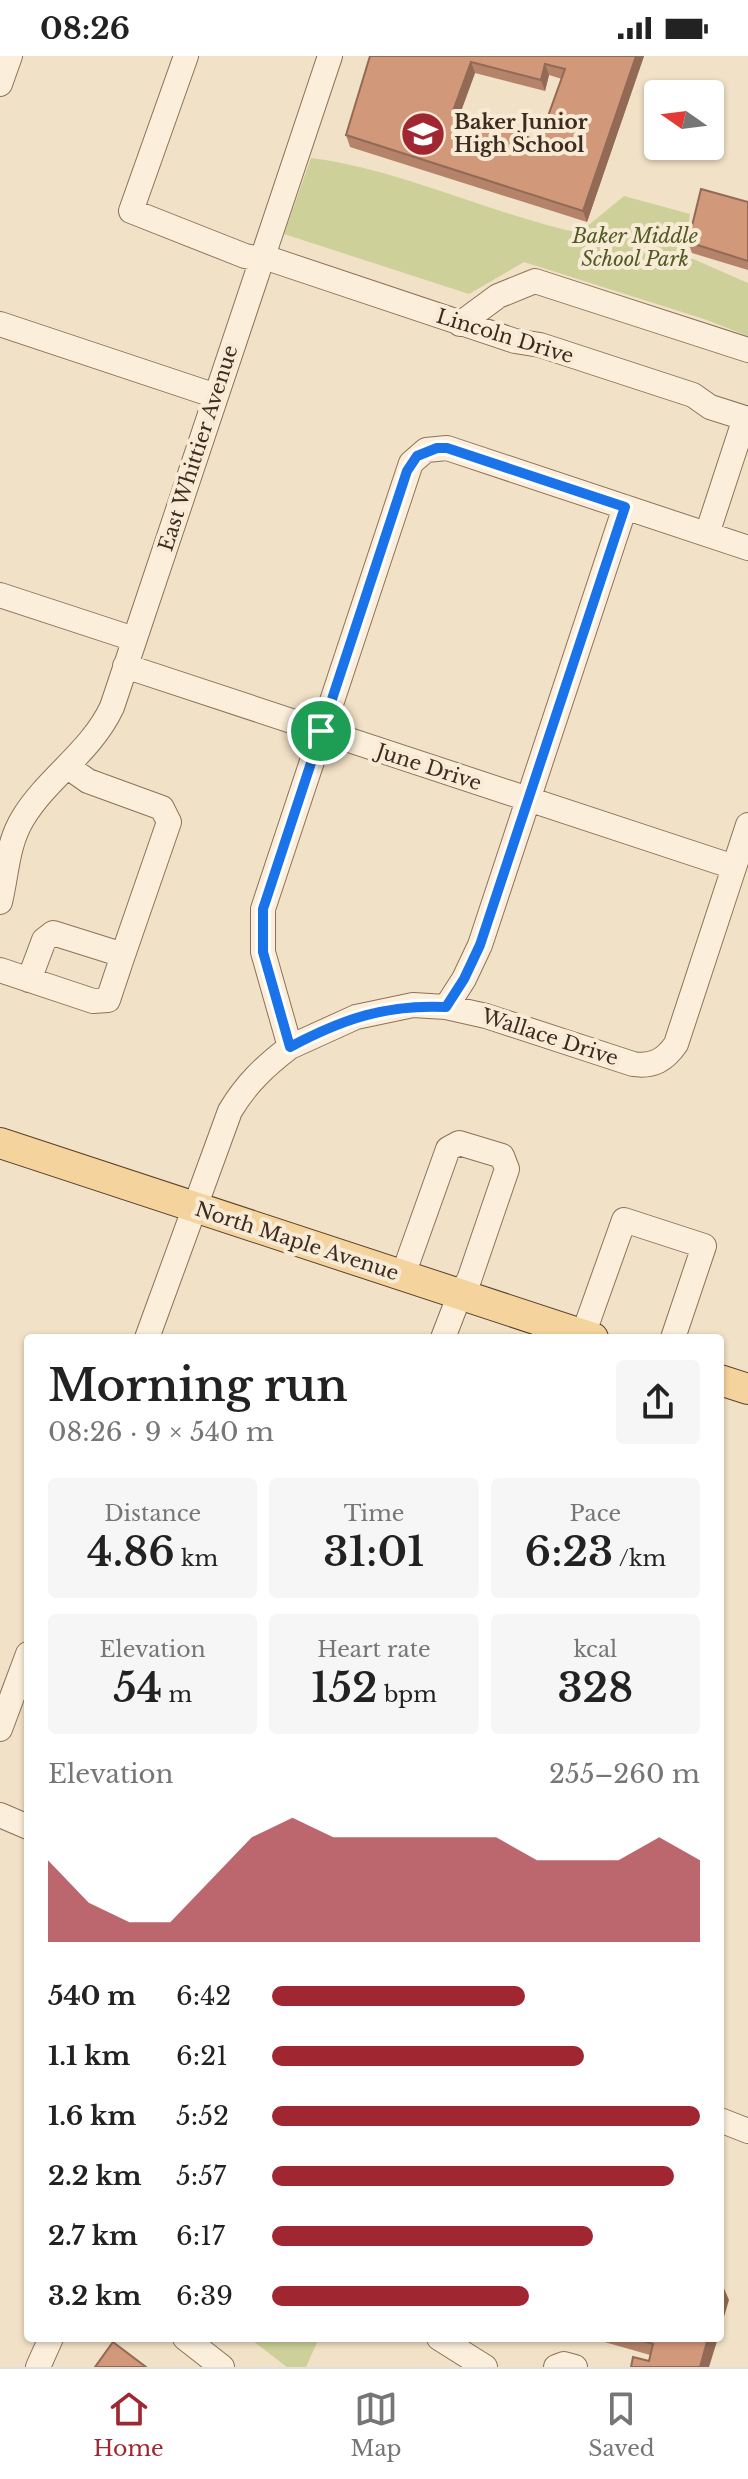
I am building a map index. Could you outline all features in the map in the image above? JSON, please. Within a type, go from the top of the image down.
[{"type":"main road","name":"North Maple Avenue","points":[[0,1143],[582,1334]]},
{"type":"main road","points":[[724,1381],[748,1389]]},
{"type":"street","points":[[0,84],[10,56]]},
{"type":"street","name":"Lincoln Drive","points":[[186,56],[131,211],[245,256],[261,258],[515,341],[540,345],[693,395],[710,407],[747,418]]},
{"type":"street","name":"East Whittier Avenue","points":[[125,666],[330,56]]},
{"type":"street","points":[[460,324],[498,296],[535,281],[748,350]]},
{"type":"street","points":[[0,324],[216,396]]},
{"type":"street","points":[[707,534],[747,418]]},
{"type":"street","points":[[290,1047],[263,952],[263,909],[399,498],[411,463],[417,456],[437,448],[447,448],[748,548]]},
{"type":"street","points":[[446,1007],[480,945],[625,507]]},
{"type":"street","points":[[0,595],[134,639]]},
{"type":"street","points":[[0,902],[4,857],[22,820],[43,791],[103,727],[125,666]]},
{"type":"street","name":"June Drive","points":[[125,666],[734,867]]},
{"type":"street","points":[[0,970],[93,1001],[108,1000],[169,822],[162,808],[88,781],[68,767]]},
{"type":"street","name":"Wallace Drive","points":[[149,1334],[196,1208],[220,1133],[243,1088],[265,1066],[290,1047],[356,1017],[413,1005],[446,1007],[486,1016],[633,1064],[656,1063],[669,1054],[676,1044],[748,825]]},
{"type":"street","points":[[29,980],[44,940],[53,933],[123,955]]},
{"type":"street","points":[[403,1275],[448,1149],[459,1143],[502,1156],[507,1169],[469,1280],[460,1294],[445,1334]]},
{"type":"street","points":[[589,1334],[624,1220],[704,1246],[674,1334]]},
{"type":"street","points":[[0,1729],[24,1665]]},
{"type":"street","points":[[0,1815],[24,1825]]},
{"type":"street","points":[[724,2122],[748,2131]]},
{"type":"street","points":[[38,2367],[49,2342]]},
{"type":"street","points":[[190,2342],[222,2367]]},
{"type":"street","points":[[445,2342],[485,2367]]},
{"type":"street","points":[[556,2367],[564,2364],[575,2367]]},
{"type":"green space","name":"Baker Middle School Park","points":[[311,158],[379,172],[579,233],[624,196],[690,214],[684,255],[748,283],[748,336],[524,262],[469,294],[284,234]]},
{"type":"green space","points":[[254,2342],[317,2342],[306,2367],[287,2367]]},
{"type":"building","name":"Baker Junior High School","points":[[370,56],[636,56],[583,211],[346,135]],"holes":[[[471,62],[541,80],[545,64],[565,69],[539,141],[453,111]]]},
{"type":"building","points":[[701,189],[748,202],[748,261],[688,242]]},
{"type":"building","points":[[113,2342],[146,2367],[95,2367]]},
{"type":"building","points":[[647,2342],[707,2342],[700,2367],[631,2367],[633,2357],[649,2361],[653,2344]]},
{"type":"place","name":"Baker Junior High School","points":[[423,134]]},
{"type":"route","points":[[447,448],[625,507],[480,945],[464,979],[446,1007],[413,1005],[356,1017],[290,1047],[263,952],[261,920],[321,731],[407,471],[417,456],[426,450],[447,448]]}]
